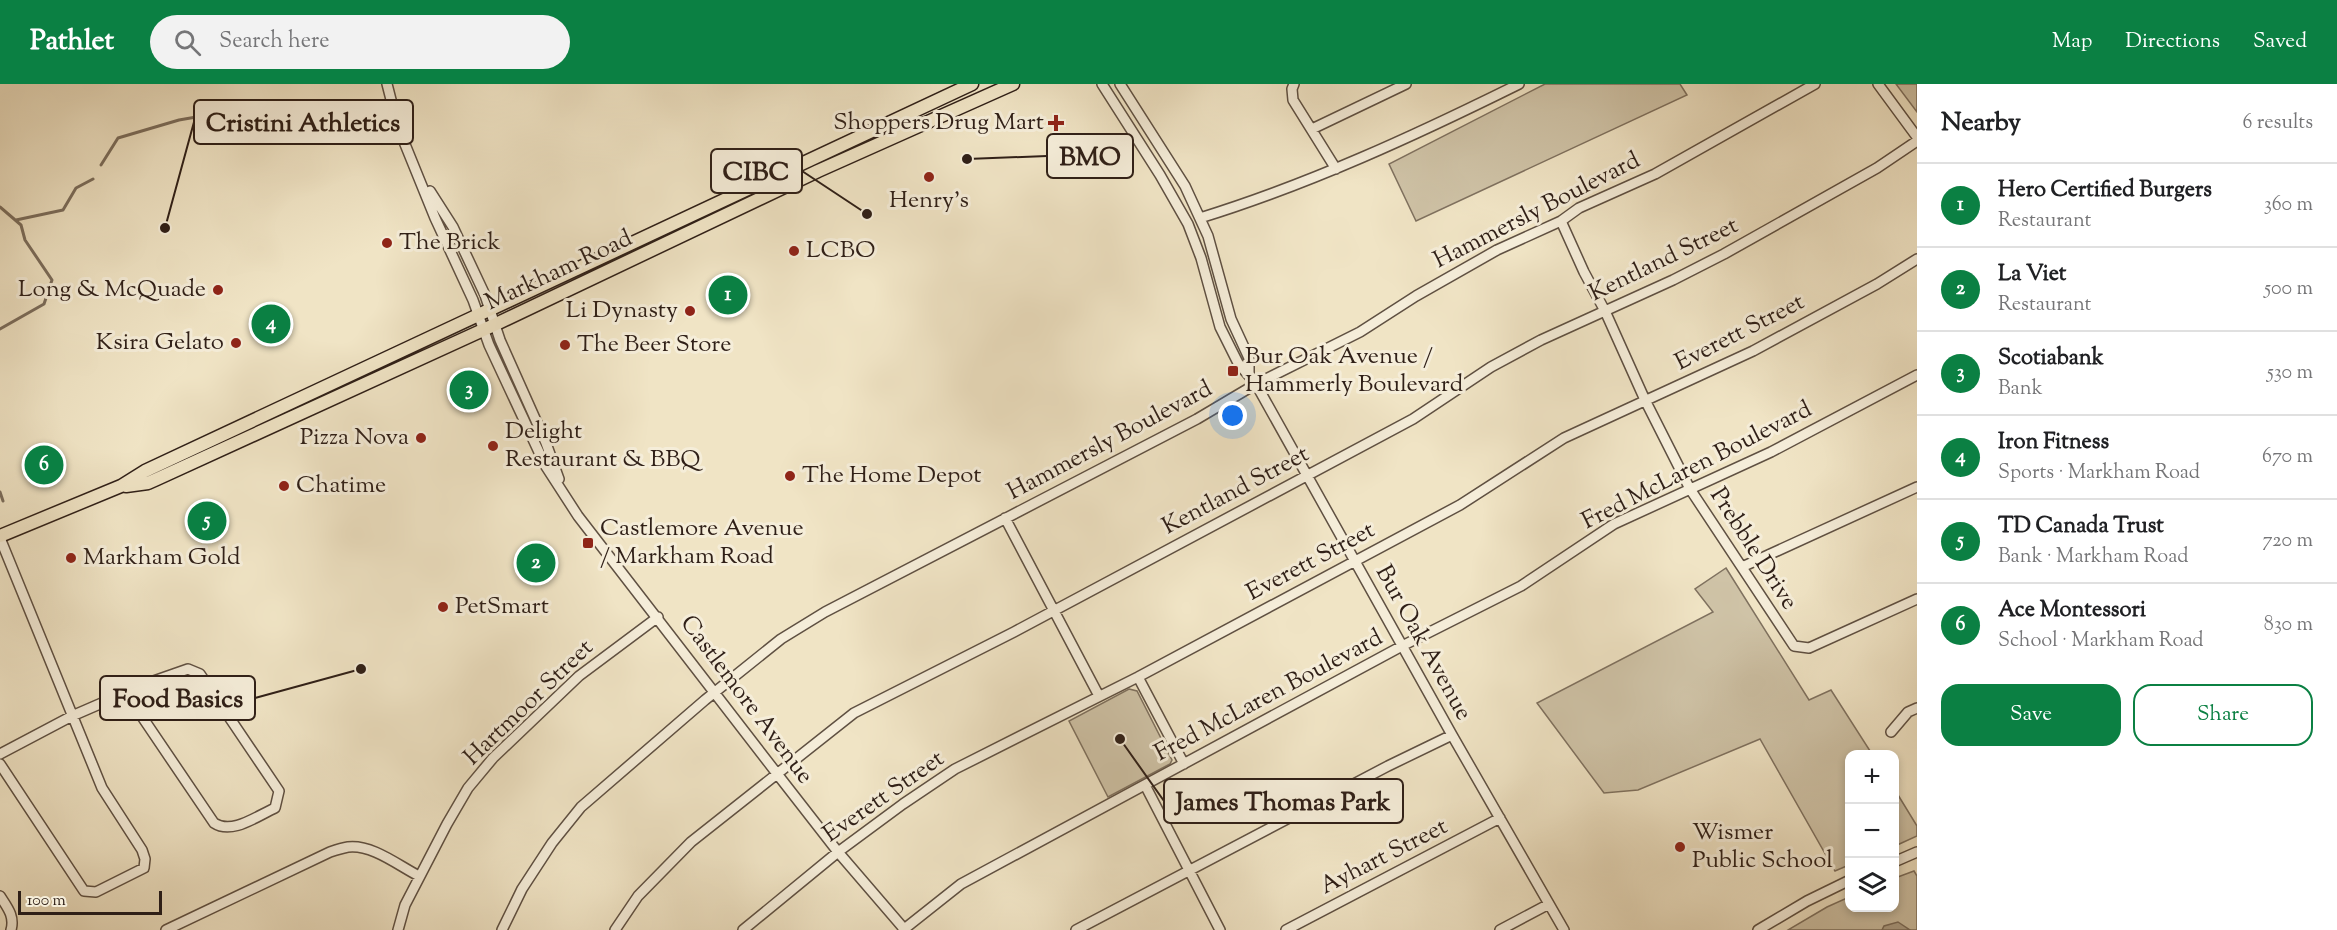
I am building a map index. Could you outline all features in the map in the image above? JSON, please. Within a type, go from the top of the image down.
[{"type":"main road","name":"Markham Road","points":[[0,537],[121,486],[145,471],[972,84]]},
{"type":"main road","name":"Markham Road","points":[[121,486],[148,483],[157,479],[489,328],[818,171],[1012,84]]},
{"type":"street","name":"Castlemore Avenue","points":[[387,84],[398,127],[435,218],[484,313],[489,328],[546,443],[562,490],[578,516],[778,775],[838,852],[904,930]]},
{"type":"street","name":"Bur Oak Avenue","points":[[1102,84],[1148,155],[1188,224],[1201,258],[1220,327],[1238,363],[1256,384],[1564,930]]},
{"type":"street","name":"Bur Oak Avenue","points":[[1120,84],[1185,186],[1200,218],[1208,236],[1231,319],[1249,358],[1249,374]]},
{"type":"street","points":[[1294,84],[1293,100],[1336,168]]},
{"type":"street","points":[[1312,129],[1406,84]]},
{"type":"street","points":[[1200,218],[1336,168],[1414,136],[1520,84]]},
{"type":"street","name":"Hammersly Boulevard","points":[[502,930],[522,889],[552,843],[581,807],[715,692],[798,627],[1197,419],[1256,384],[1360,332],[1416,296],[1497,250],[1561,221],[1579,208],[1654,174],[1815,84]]},
{"type":"street","points":[[1878,84],[1917,139]]},
{"type":"street","name":"Kentland Street","points":[[615,930],[638,896],[691,842],[854,713],[1413,419],[1511,356],[1541,340],[1724,254],[1876,168],[1917,139]]},
{"type":"street","name":"Prebble Drive","points":[[1561,221],[1645,400],[1690,489],[1790,642],[1797,648],[1809,648],[1917,599]]},
{"type":"street","name":"Everett Street","points":[[743,930],[838,852],[955,769],[1138,677],[1460,505],[1564,438],[1753,351],[1877,284],[1917,259]]},
{"type":"street","name":"Fred McLaren Boulevard","points":[[904,930],[961,884],[1402,646],[1521,586],[1614,524],[1771,452],[1917,375]]},
{"type":"street","points":[[1742,567],[1917,487]]},
{"type":"street","points":[[1005,518],[1099,696]]},
{"type":"street","points":[[0,537],[102,788],[145,854],[145,864],[141,871],[96,892],[84,891],[0,764]]},
{"type":"street","name":"Hartmoor Street","points":[[398,930],[405,905],[419,876],[468,788],[493,758],[579,676],[658,617]]},
{"type":"street","points":[[0,754],[72,716],[148,682],[188,669],[200,674],[279,791],[275,808],[230,828],[221,828],[214,823],[126,693]]},
{"type":"street","points":[[1138,677],[1184,764]]},
{"type":"street","points":[[1891,732],[1908,712],[1917,708]]},
{"type":"street","points":[[1076,930],[1388,766],[1452,735]]},
{"type":"street","points":[[1145,785],[1220,930]]},
{"type":"street","name":"Ayhart Street","points":[[1286,930],[1500,818]]},
{"type":"street","points":[[166,930],[330,852],[348,847],[360,847],[375,853],[419,876]]},
{"type":"street","points":[[1899,861],[1915,857]]},
{"type":"street","points":[[1758,930],[1807,901],[1845,882]]},
{"type":"street","points":[[0,896],[12,915],[11,930]]},
{"type":"street","points":[[1500,930],[1549,904]]},
{"type":"shaded area","points":[[1545,84],[1680,84],[1687,95],[1416,221],[1389,164]]},
{"type":"shaded area","points":[[1896,84],[1917,84],[1917,112]]},
{"type":"shaded area","points":[[1726,568],[1809,700],[1831,690],[1869,750],[1845,750],[1845,867],[1835,871],[1760,739],[1638,790],[1604,793],[1537,703],[1713,612],[1695,589]]},
{"type":"shaded area","points":[[1129,689],[1137,691],[1172,760],[1170,764],[1108,797],[1069,721]]},
{"type":"shaded area","points":[[1899,797],[1917,826],[1917,836],[1899,844]]},
{"type":"shaded area","points":[[1914,871],[1917,876],[1917,930],[1788,930],[1845,899],[1845,912],[1899,912],[1899,877]]},
{"type":"shaded area","points":[[1898,922],[1910,930],[1882,930],[1884,926]]},
{"type":"waterway","points":[[101,165],[118,138],[179,120],[202,116],[215,126]]},
{"type":"waterway","points":[[16,220],[63,210],[76,188],[93,179]]},
{"type":"waterway","points":[[0,207],[21,225],[25,240],[52,280],[44,304],[0,329]]},
{"type":"waterway","points":[[0,492],[3,501]]},
{"type":"place","name":"Shoppers Drug Mart","points":[[1056,123]]},
{"type":"place","name":"BMO","points":[[967,159]]},
{"type":"place","name":"Henry's","points":[[929,177]]},
{"type":"place","name":"CIBC","points":[[867,214]]},
{"type":"place","name":"Cristini Athletics","points":[[165,228]]},
{"type":"place","name":"The Brick","points":[[387,243]]},
{"type":"place","name":"LCBO","points":[[794,251]]},
{"type":"place","name":"Long & McQuade","points":[[218,290]]},
{"type":"place","name":"Hero Certified Burgers","points":[[728,295]]},
{"type":"place","name":"Li Dynasty","points":[[690,311]]},
{"type":"place","name":"Iron Fitness","points":[[271,324]]},
{"type":"place","name":"Ksira Gelato","points":[[236,343]]},
{"type":"place","name":"The Beer Store","points":[[565,345]]},
{"type":"place","name":"Bur Oak Avenue / Hammerly Boulevard","points":[[1233,371]]},
{"type":"place","name":"Scotiabank","points":[[469,390]]},
{"type":"place","name":"Pizza Nova","points":[[421,438]]},
{"type":"place","name":"Delight Restaurant & BBQ","points":[[493,446]]},
{"type":"place","name":"Ace Montessori","points":[[44,465]]},
{"type":"place","name":"The Home Depot","points":[[790,476]]},
{"type":"place","name":"Chatime","points":[[284,486]]},
{"type":"place","name":"TD Canada Trust","points":[[207,521]]},
{"type":"place","name":"Castlemore Avenue / Markham Road","points":[[588,543]]},
{"type":"place","name":"Markham Gold","points":[[71,558]]},
{"type":"place","name":"La Viet","points":[[536,563]]},
{"type":"place","name":"PetSmart","points":[[443,607]]},
{"type":"place","name":"Food Basics","points":[[361,669]]},
{"type":"place","name":"James Thomas Park","points":[[1120,739]]},
{"type":"place","name":"Wismer Public School","points":[[1680,847]]}]
